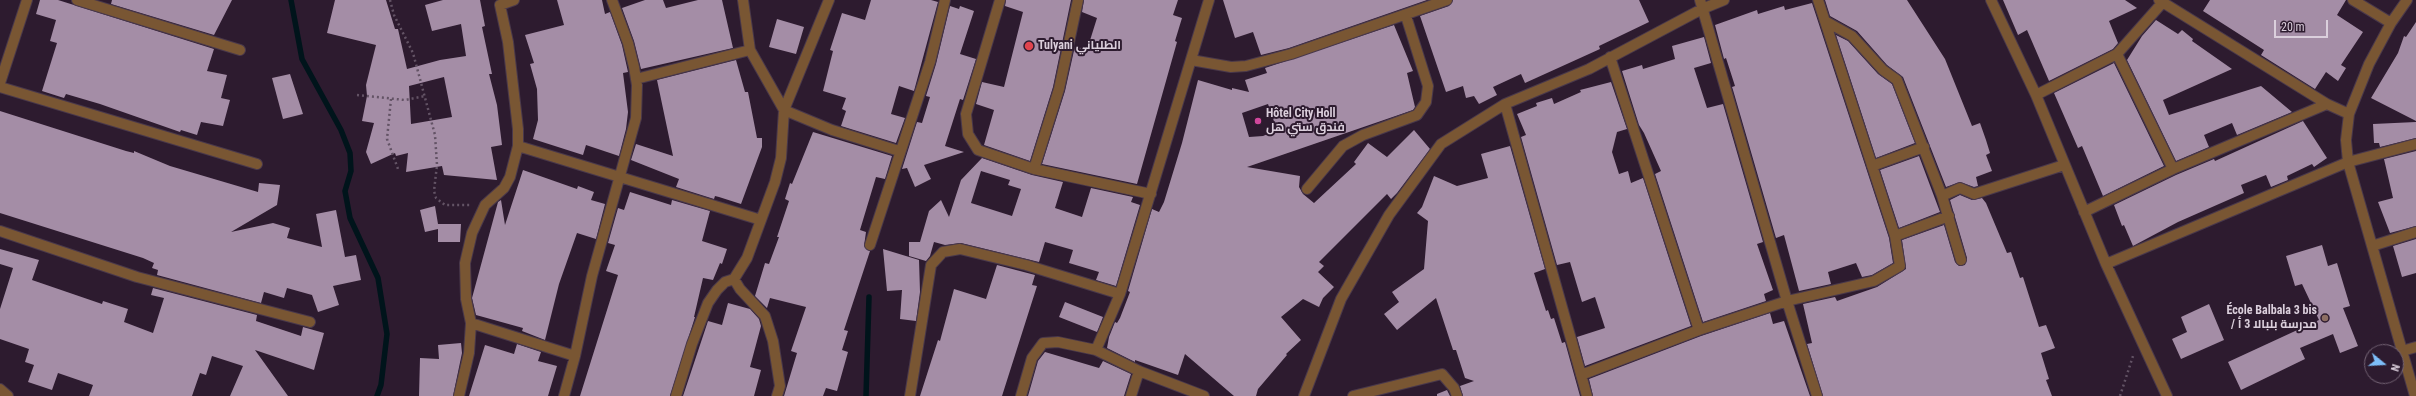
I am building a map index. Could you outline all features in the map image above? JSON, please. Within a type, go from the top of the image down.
[{"type":"street","points":[[0,83],[27,0]]},
{"type":"street","points":[[77,0],[103,4],[240,50]]},
{"type":"street","points":[[459,396],[469,353],[471,323],[466,299],[466,263],[472,234],[485,205],[504,188],[510,177],[518,146],[518,129],[508,42],[499,2],[514,0]]},
{"type":"street","points":[[564,396],[575,356],[592,276],[619,176],[633,137],[636,118],[636,79],[628,43],[612,0]]},
{"type":"street","points":[[743,0],[750,50],[784,110],[832,130],[899,151]]},
{"type":"street","points":[[676,396],[692,344],[708,303],[725,282],[734,279],[747,258],[781,158],[784,110],[829,0]]},
{"type":"street","points":[[870,245],[899,151],[930,62],[945,0]]},
{"type":"street","points":[[1000,0],[966,114],[968,134],[978,150],[1034,169],[1151,194]]},
{"type":"street","points":[[1034,169],[1059,89],[1078,0]]},
{"type":"street","points":[[1096,350],[1120,294],[1209,0]]},
{"type":"street","points":[[1192,60],[1231,67],[1246,66],[1291,54],[1406,16],[1448,0]]},
{"type":"street","points":[[1304,396],[1341,299],[1389,215],[1441,144],[1505,104],[1588,69],[1701,4],[1724,0]]},
{"type":"street","points":[[1581,375],[1699,330],[1787,301],[1874,281],[1900,266],[1895,236],[1818,0]]},
{"type":"street","points":[[1991,0],[2036,95],[2106,264],[2166,396]]},
{"type":"street","points":[[2353,0],[2391,23]]},
{"type":"street","points":[[2400,344],[2348,162],[2346,140],[2349,114],[2369,64],[2391,23],[2407,0]]},
{"type":"street","points":[[2036,95],[2116,54],[2161,1],[2327,104],[2349,114]]},
{"type":"street","points":[[1701,4],[1787,301],[1817,396]]},
{"type":"street","points":[[1307,189],[1343,146],[1363,135],[1417,115],[1426,102],[1428,86],[1406,16]]},
{"type":"street","points":[[1825,21],[1852,36],[1883,70],[1897,80],[1942,196],[1962,260]]},
{"type":"street","points":[[636,79],[750,50]]},
{"type":"street","points":[[2116,54],[2173,169]]},
{"type":"street","points":[[1610,57],[1699,330]]},
{"type":"street","points":[[0,87],[257,164]]},
{"type":"street","points":[[1505,104],[1587,396]]},
{"type":"street","points":[[2084,212],[2173,169],[2327,104]]},
{"type":"street","points":[[2106,264],[2348,162],[2416,144]]},
{"type":"street","points":[[518,146],[761,220]]},
{"type":"street","points":[[1872,166],[1924,147]]},
{"type":"street","points":[[1942,196],[1960,188],[1974,194],[2064,165]]},
{"type":"street","points":[[1895,236],[1948,216]]},
{"type":"street","points":[[0,231],[137,277],[310,322]]},
{"type":"street","points":[[2372,246],[2416,232]]},
{"type":"street","points":[[910,396],[931,265],[943,252],[960,249],[1026,265],[1120,294]]},
{"type":"street","points":[[734,279],[740,289],[765,316],[773,340],[780,386],[777,396]]},
{"type":"street","points":[[471,323],[575,356]]},
{"type":"street","points":[[1021,396],[1032,358],[1043,343],[1058,342],[1096,350],[1139,371],[1204,396]]},
{"type":"street","points":[[2404,350],[2416,347]]},
{"type":"street","points":[[2404,358],[2415,396]]},
{"type":"street","points":[[1131,396],[1139,371]]},
{"type":"street","points":[[1353,396],[1442,374],[1454,388],[1457,396]]},
{"type":"street","points":[[0,389],[8,396]]},
{"type":"path","points":[[390,0],[394,15],[413,52],[435,135],[437,165],[434,191],[436,198],[445,205],[485,205]]},
{"type":"path","points":[[357,95],[405,100],[425,96]]},
{"type":"path","points":[[390,99],[387,139],[398,168]]},
{"type":"path","points":[[2120,396],[2140,336]]},
{"type":"building","points":[[40,0],[58,0],[214,49],[207,71],[227,75],[221,98],[230,100],[223,126],[201,122],[197,135],[181,130],[180,132],[100,104],[66,94],[64,98],[42,91],[57,43],[50,41],[56,20],[36,14]]},
{"type":"building","points":[[112,0],[232,0],[214,35],[111,4]]},
{"type":"building","points":[[335,0],[386,0],[395,29],[398,29],[407,69],[440,60],[466,56],[461,24],[432,31],[425,5],[443,0],[480,0],[485,26],[482,27],[492,74],[489,74],[497,105],[502,145],[491,147],[497,180],[444,175],[442,166],[406,172],[408,153],[396,156],[395,153],[371,164],[366,152],[374,123],[362,121],[367,96],[366,85],[376,45],[327,33]],"holes":[[[444,77],[452,117],[411,124],[409,86]]]},
{"type":"building","points":[[557,0],[602,0],[605,14],[610,12],[622,45],[628,72],[623,73],[628,112],[626,129],[619,156],[586,145],[583,155],[533,139],[538,120],[537,89],[530,64],[534,63],[525,35],[564,25]]},
{"type":"building","points":[[645,0],[663,0],[666,8],[698,0],[722,0],[733,48],[641,69],[634,41],[622,8]]},
{"type":"building","points":[[871,0],[931,0],[938,2],[914,91],[899,86],[891,114],[905,118],[896,143],[841,126],[846,111],[842,109],[846,98],[823,91],[833,51],[830,50],[842,13],[865,20]]},
{"type":"building","points":[[1006,0],[1071,0],[1053,87],[1030,161],[984,145],[994,110],[976,104],[982,82],[1004,87],[1023,12],[1005,6]]},
{"type":"building","points":[[1084,0],[1178,0],[1173,15],[1182,18],[1175,41],[1177,42],[1137,184],[1042,164],[1065,91],[1075,46],[1087,50],[1097,18],[1082,12]]},
{"type":"building","points":[[1223,0],[1427,0],[1289,48],[1261,55],[1253,32],[1235,38]]},
{"type":"building","points":[[1453,0],[1639,0],[1649,22],[1599,46],[1600,49],[1525,83],[1521,74],[1493,87],[1497,95],[1479,104],[1474,96],[1466,98],[1463,86],[1446,92],[1420,16],[1449,6]]},
{"type":"building","points":[[1825,0],[1907,0],[1945,59],[1972,126],[1980,123],[1990,153],[1986,155],[1992,171],[1976,177],[1978,186],[1974,187],[1960,182],[1946,187],[1903,77],[1887,65],[1857,31],[1830,16]]},
{"type":"building","points":[[2003,0],[2125,0],[2137,8],[2109,21],[2118,43],[2113,49],[2049,81],[2027,30],[2018,35]]},
{"type":"building","points":[[2210,0],[2346,0],[2337,15],[2363,32],[2341,65],[2346,68],[2338,81],[2326,72],[2315,89],[2261,55],[2264,50],[2203,11]]},
{"type":"building","points":[[1812,3],[1889,238],[1893,263],[1872,275],[1862,277],[1856,263],[1828,272],[1831,284],[1799,291],[1784,235],[1776,238],[1732,87],[1735,86],[1726,58],[1724,59],[1715,25],[1757,10],[1758,14],[1784,6],[1785,10]]},
{"type":"building","points":[[950,6],[959,9],[960,6],[974,11],[960,54],[976,59],[963,100],[960,99],[945,146],[964,152],[924,165],[931,179],[915,187],[907,168],[902,169],[917,122],[922,123],[930,97],[926,96],[936,64]]},
{"type":"building","points":[[777,19],[804,27],[796,54],[769,47]]},
{"type":"building","points":[[2156,20],[2178,34],[2182,30],[2193,39],[2192,41],[2232,69],[2163,100],[2169,115],[2261,86],[2292,112],[2237,135],[2232,123],[2204,135],[2209,147],[2176,161],[2127,60],[2142,36]]},
{"type":"building","points":[[2416,22],[2416,121],[2371,98],[2398,53],[2404,36],[2406,37]]},
{"type":"building","points":[[1394,25],[1413,71],[1407,73],[1415,107],[1413,110],[1247,167],[1300,176],[1299,187],[1303,194],[1314,203],[1356,164],[1354,162],[1368,143],[1387,157],[1414,130],[1430,149],[1397,193],[1391,199],[1387,194],[1319,262],[1324,266],[1318,272],[1334,287],[1323,298],[1319,307],[1303,299],[1281,317],[1301,340],[1286,354],[1287,355],[1258,389],[1256,396],[1234,396],[1185,354],[1178,375],[1135,360],[1135,362],[1107,348],[1109,337],[1115,322],[1117,323],[1120,318],[1130,292],[1128,291],[1152,209],[1159,212],[1164,202],[1182,143],[1198,80],[1232,90],[1232,88],[1249,92],[1245,80],[1267,73],[1265,68]],"holes":[[[1268,104],[1277,130],[1263,136],[1249,137],[1242,113]]]},
{"type":"building","points":[[1836,35],[1848,41],[1878,74],[1892,84],[1915,143],[1876,158]]},
{"type":"building","points":[[1704,37],[1711,63],[1694,68],[1707,108],[1723,104],[1763,242],[1757,244],[1773,290],[1764,294],[1766,301],[1703,322],[1655,174],[1661,171],[1639,125],[1622,71],[1642,65],[1643,69],[1675,59],[1672,46]]},
{"type":"building","points":[[736,60],[745,92],[748,92],[757,138],[762,138],[762,147],[741,204],[715,196],[714,199],[676,187],[679,179],[631,160],[636,144],[673,156],[657,80]]},
{"type":"building","points":[[2114,63],[2164,166],[2103,196],[2082,146],[2078,148],[2054,93]]},
{"type":"building","points":[[290,74],[303,114],[283,119],[272,78]]},
{"type":"building","points":[[1611,82],[1627,129],[1617,132],[1612,152],[1619,174],[1628,171],[1631,183],[1643,178],[1691,326],[1585,366],[1577,337],[1605,328],[1595,297],[1582,302],[1570,262],[1557,265],[1521,137],[1526,135],[1517,114],[1537,106],[1536,103],[1552,98],[1554,104],[1581,92],[1580,90]]},
{"type":"building","points":[[0,111],[126,151],[134,153],[134,151],[170,166],[258,192],[259,183],[280,185],[277,205],[231,232],[273,223],[290,228],[287,238],[322,247],[316,214],[336,210],[345,257],[356,255],[361,280],[333,286],[339,305],[318,312],[312,295],[287,288],[284,298],[264,292],[261,303],[157,275],[158,270],[152,268],[154,263],[143,258],[0,213]]},
{"type":"building","points":[[2303,121],[2327,158],[2314,167],[2312,164],[2287,176],[2288,180],[2271,187],[2266,175],[2241,185],[2244,193],[2178,222],[2133,246],[2124,225],[2122,226],[2114,205],[2176,175],[2214,159],[2215,161]]},
{"type":"building","points":[[2416,122],[2416,138],[2380,147],[2379,143],[2374,143],[2373,124]]},
{"type":"building","points":[[813,132],[892,156],[885,179],[876,177],[860,230],[866,232],[864,246],[870,251],[844,330],[848,331],[842,350],[848,352],[837,391],[826,388],[823,396],[784,396],[797,353],[791,351],[806,307],[770,298],[767,308],[755,296],[765,263],[769,264],[779,237],[777,237],[789,201],[785,199],[790,183],[792,184]]},
{"type":"building","points":[[1510,146],[1545,269],[1534,273],[1546,311],[1548,310],[1551,319],[1554,318],[1562,343],[1565,342],[1580,396],[1463,396],[1460,386],[1474,381],[1465,378],[1456,350],[1453,350],[1436,298],[1397,330],[1384,314],[1399,302],[1392,292],[1424,269],[1428,221],[1417,213],[1422,207],[1434,176],[1457,186],[1488,178],[1481,154]]},
{"type":"building","points":[[2416,151],[2416,226],[2390,233],[2378,202],[2393,198],[2384,159]]},
{"type":"building","points":[[1919,156],[1940,212],[1899,228],[1880,170]]},
{"type":"building","points":[[982,158],[1032,175],[1063,182],[1055,208],[1082,217],[1091,188],[1133,197],[1131,202],[1140,205],[1116,286],[1096,280],[1099,272],[1069,263],[1073,250],[1045,242],[1039,262],[961,243],[945,245],[934,242],[930,256],[926,261],[909,256],[909,242],[920,242],[929,211],[941,200],[949,217],[961,180]],"holes":[[[981,171],[1010,180],[1008,185],[1021,189],[1012,216],[971,203]]]},
{"type":"building","points":[[523,170],[577,189],[578,186],[594,192],[591,200],[605,204],[596,239],[577,233],[559,284],[545,340],[522,331],[523,328],[476,315],[472,298],[498,202],[501,200],[505,225]]},
{"type":"building","points":[[630,192],[671,205],[672,200],[710,211],[702,241],[727,249],[722,264],[720,263],[713,280],[703,278],[695,317],[670,396],[580,396],[618,275],[606,271],[615,245],[608,243],[618,208],[624,210]]},
{"type":"building","points":[[1960,195],[1972,200],[1982,198],[1986,203],[2007,253],[2011,252],[2020,278],[2023,277],[2039,327],[2046,325],[2055,348],[2041,353],[2049,379],[2046,380],[2052,396],[1823,396],[1807,344],[1812,343],[1803,304],[1835,297],[1837,301],[1877,287],[1906,269],[1902,240],[1944,225],[1955,262],[1959,266],[1965,265],[1967,258],[1950,200]]},
{"type":"building","points":[[435,206],[438,224],[461,224],[460,242],[438,242],[438,229],[425,232],[420,210]]},
{"type":"building","points":[[2416,239],[2416,273],[2402,277],[2393,246]]},
{"type":"building","points":[[2322,245],[2328,266],[2337,263],[2350,306],[2343,308],[2358,346],[2340,353],[2333,334],[2300,348],[2305,359],[2241,390],[2228,362],[2319,320],[2302,284],[2295,286],[2286,256]]},
{"type":"building","points":[[0,249],[39,260],[32,280],[102,304],[103,301],[128,309],[124,322],[153,333],[164,298],[151,295],[153,288],[257,315],[256,321],[301,336],[303,327],[324,333],[314,370],[255,350],[288,396],[230,396],[243,366],[212,356],[206,375],[200,373],[192,396],[89,396],[93,385],[58,373],[52,390],[28,382],[34,365],[25,362],[29,349],[0,339],[0,309],[13,268],[0,264]]},
{"type":"building","points":[[883,249],[919,260],[920,292],[916,321],[900,319],[902,290],[887,291]]},
{"type":"building","points":[[997,265],[1035,275],[1032,285],[1037,286],[1002,396],[920,396],[938,340],[940,341],[954,289],[986,299]]},
{"type":"building","points":[[1065,302],[1103,317],[1097,332],[1059,317]]},
{"type":"building","points":[[728,303],[750,309],[759,319],[761,326],[750,367],[761,370],[754,396],[683,396],[708,321],[722,325]]},
{"type":"building","points":[[2209,304],[2224,340],[2181,359],[2172,339],[2187,332],[2181,317]]},
{"type":"building","points":[[1770,313],[1773,324],[1784,321],[1810,396],[1593,396],[1589,379],[1701,336]]},
{"type":"building","points":[[461,343],[462,353],[453,396],[419,396],[420,358],[439,359],[438,345]]},
{"type":"building","points":[[517,344],[541,352],[538,361],[557,366],[548,396],[469,396],[485,345],[514,354]]},
{"type":"building","points":[[1045,352],[1099,368],[1103,361],[1131,374],[1124,396],[1028,396],[1038,361]]},
{"type":"building","points":[[1447,390],[1450,396],[1437,396],[1437,394]]},
{"type":"waterway","points":[[291,0],[302,59],[341,130],[350,153],[351,171],[345,191],[350,218],[378,278],[387,334],[381,385],[377,396]]},
{"type":"waterway","points":[[866,396],[869,297]]},
{"type":"place","name":"Tulyani الطلياني","points":[[1029,46]]},
{"type":"place","name":"Hôtel City Holl فندق ستي هل","points":[[1258,121]]},
{"type":"place","name":"École Balbala 3 bis / مدرسة بلبالا 3 أ","points":[[2325,318]]}]
